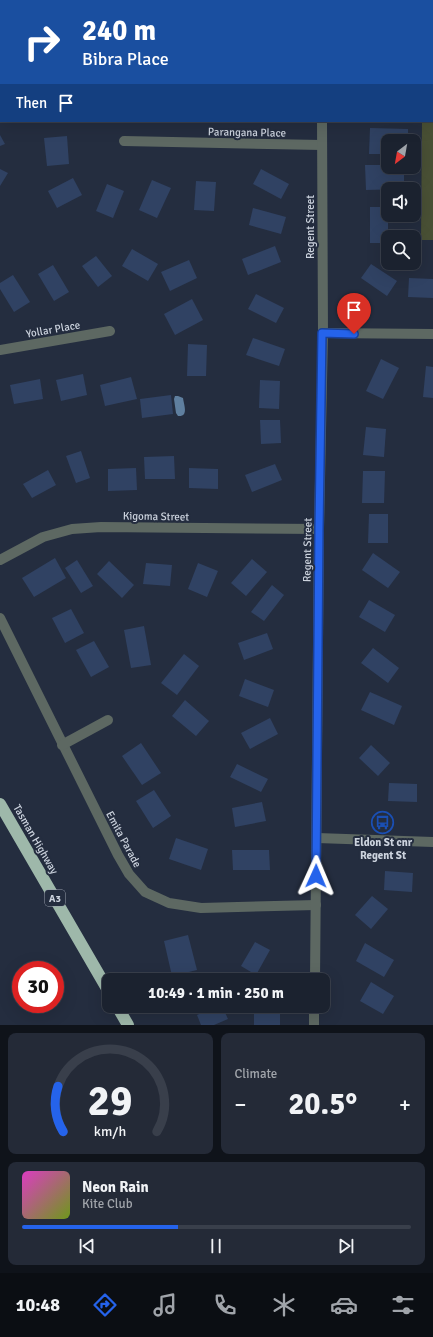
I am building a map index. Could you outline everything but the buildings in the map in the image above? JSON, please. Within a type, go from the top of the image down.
[{"type":"highway","name":"Tasman Highway","points":[[0,804],[102,980]]},
{"type":"highway","points":[[121,1013],[128,1025]]},
{"type":"street","name":"Regent Street","points":[[315,973],[322,333],[322,122]]},
{"type":"street","name":"Parangana Place","points":[[124,141],[322,145]]},
{"type":"street","name":"Yollar Place","points":[[0,350],[110,331]]},
{"type":"street","points":[[322,333],[433,334]]},
{"type":"street","name":"Kigoma Street","points":[[0,560],[43,537],[72,529],[101,527],[319,529]]},
{"type":"street","name":"Emita Parade","points":[[0,618],[62,745],[129,874],[145,892],[169,903],[201,908],[316,905]]},
{"type":"street","points":[[62,745],[108,720]]},
{"type":"street","points":[[317,838],[433,842]]},
{"type":"street","points":[[314,1013],[314,1025]]},
{"type":"green space","points":[[422,122],[433,122],[433,240],[421,240]]},
{"type":"water","points":[[175,396],[183,398],[185,410],[184,415],[178,416],[176,413]]},
{"type":"place","name":"Eldon St cnr Regent St","points":[[383,822]]},
{"type":"route","points":[[316,876],[322,333],[354,334]]}]
